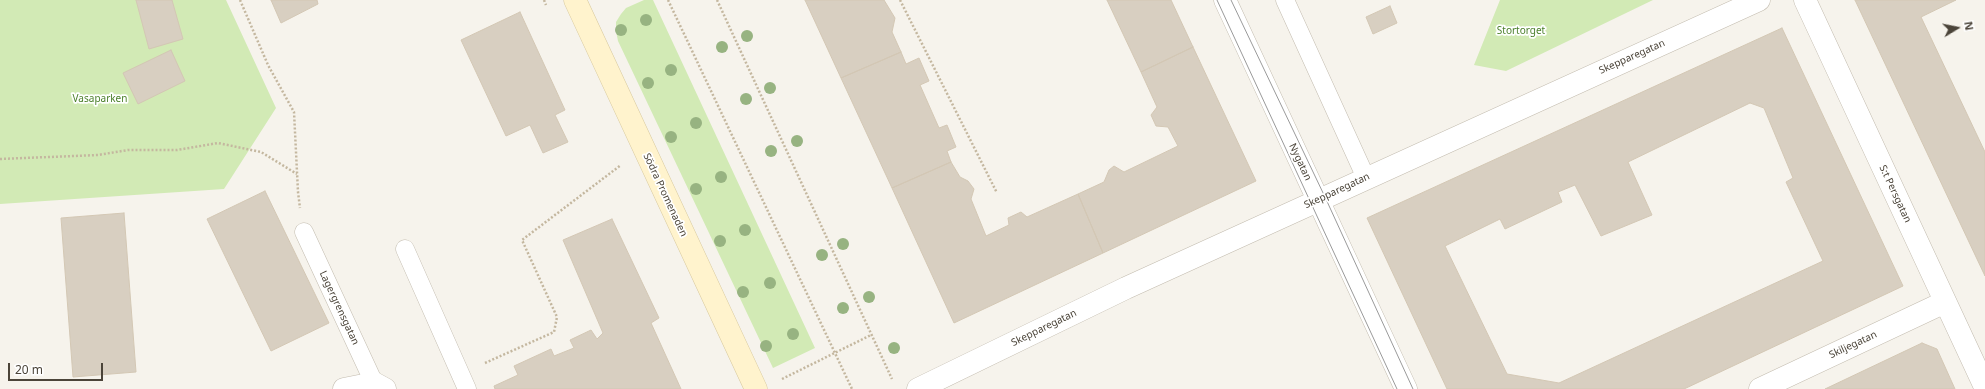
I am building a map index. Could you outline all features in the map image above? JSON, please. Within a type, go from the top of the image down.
[{"type":"main road","name":"Södra Promenaden","points":[[575,0],[766,386]]},
{"type":"street","name":"Nygatan","points":[[1225,0],[1406,389]]},
{"type":"street","name":"Skepparegatan","points":[[918,389],[1126,288],[1759,0]]},
{"type":"street","name":"S:t Persgatan","points":[[1805,0],[1985,387]]},
{"type":"street","name":"Skiljegatan","points":[[1760,389],[1945,302]]},
{"type":"street","points":[[344,389],[380,386]]},
{"type":"lane","points":[[1285,0],[1366,178]]},
{"type":"lane","name":"Lagergrensgatan","points":[[304,232],[380,386]]},
{"type":"lane","points":[[405,249],[464,381]]},
{"type":"path","points":[[240,0],[268,65],[294,112],[297,174],[304,232]]},
{"type":"path","points":[[544,0],[547,7]]},
{"type":"path","points":[[668,0],[852,389]]},
{"type":"path","points":[[716,0],[893,382]]},
{"type":"path","points":[[900,0],[997,193]]},
{"type":"path","points":[[0,159],[98,155],[128,150],[177,150],[218,143],[262,152],[297,174]]},
{"type":"path","points":[[464,381],[554,332],[557,317],[522,240],[622,165],[618,158]]},
{"type":"path","points":[[766,386],[871,335]]},
{"type":"green space","name":"Vasaparken","points":[[0,0],[226,0],[276,108],[224,189],[0,204]]},
{"type":"green space","points":[[644,0],[653,0],[815,348],[773,368],[618,41],[616,22],[621,14],[626,8]]},
{"type":"green space","name":"Stortorget","points":[[1500,0],[1653,0],[1506,71],[1474,65]]},
{"type":"building","points":[[136,0],[172,0],[183,39],[149,49]]},
{"type":"building","points":[[271,0],[317,0],[318,4],[281,23]]},
{"type":"building","points":[[805,0],[884,0],[895,18],[892,32],[901,52],[841,78]]},
{"type":"building","points":[[1107,0],[1171,0],[1193,47],[1141,72]]},
{"type":"building","points":[[1855,0],[1956,0],[1921,17],[1985,152],[1985,276]]},
{"type":"building","points":[[1390,6],[1397,23],[1373,34],[1366,17]]},
{"type":"building","points":[[520,12],[565,110],[555,115],[568,142],[543,153],[530,125],[506,136],[461,40]]},
{"type":"building","points":[[1782,28],[1903,286],[1684,389],[1447,389],[1367,218]],"holes":[[[1750,103],[1764,108],[1793,178],[1786,182],[1823,261],[1559,383],[1507,374],[1445,246],[1500,219],[1505,229],[1562,202],[1558,192],[1575,185],[1601,236],[1652,215],[1628,162]]]},
{"type":"building","points":[[1193,47],[1256,181],[1103,253],[1078,194],[1104,182],[1109,170],[1114,166],[1124,172],[1178,146],[1168,127],[1156,126],[1151,115],[1157,107],[1141,72]]},
{"type":"building","points":[[171,50],[185,81],[138,104],[123,73]]},
{"type":"building","points":[[901,52],[906,64],[919,58],[929,81],[920,85],[939,128],[947,125],[956,147],[947,151],[951,162],[892,188],[841,78]]},
{"type":"building","points":[[951,162],[960,177],[968,181],[974,189],[971,199],[986,236],[1009,225],[1008,218],[1021,212],[1027,217],[1078,194],[1103,253],[954,323],[892,188]]},
{"type":"building","points":[[265,191],[329,323],[271,351],[207,219]]},
{"type":"building","points":[[124,213],[136,372],[73,377],[61,218]]},
{"type":"building","points":[[612,219],[659,318],[651,323],[681,389],[495,389],[494,386],[518,375],[514,366],[551,349],[554,356],[574,348],[570,340],[591,330],[597,339],[603,333],[563,240]]},
{"type":"building","points":[[1922,343],[1937,349],[1955,389],[1825,389]]},
{"type":"tram line","points":[[1217,0],[1397,389]]},
{"type":"tram line","points":[[1231,0],[1325,197],[1413,389]]}]
